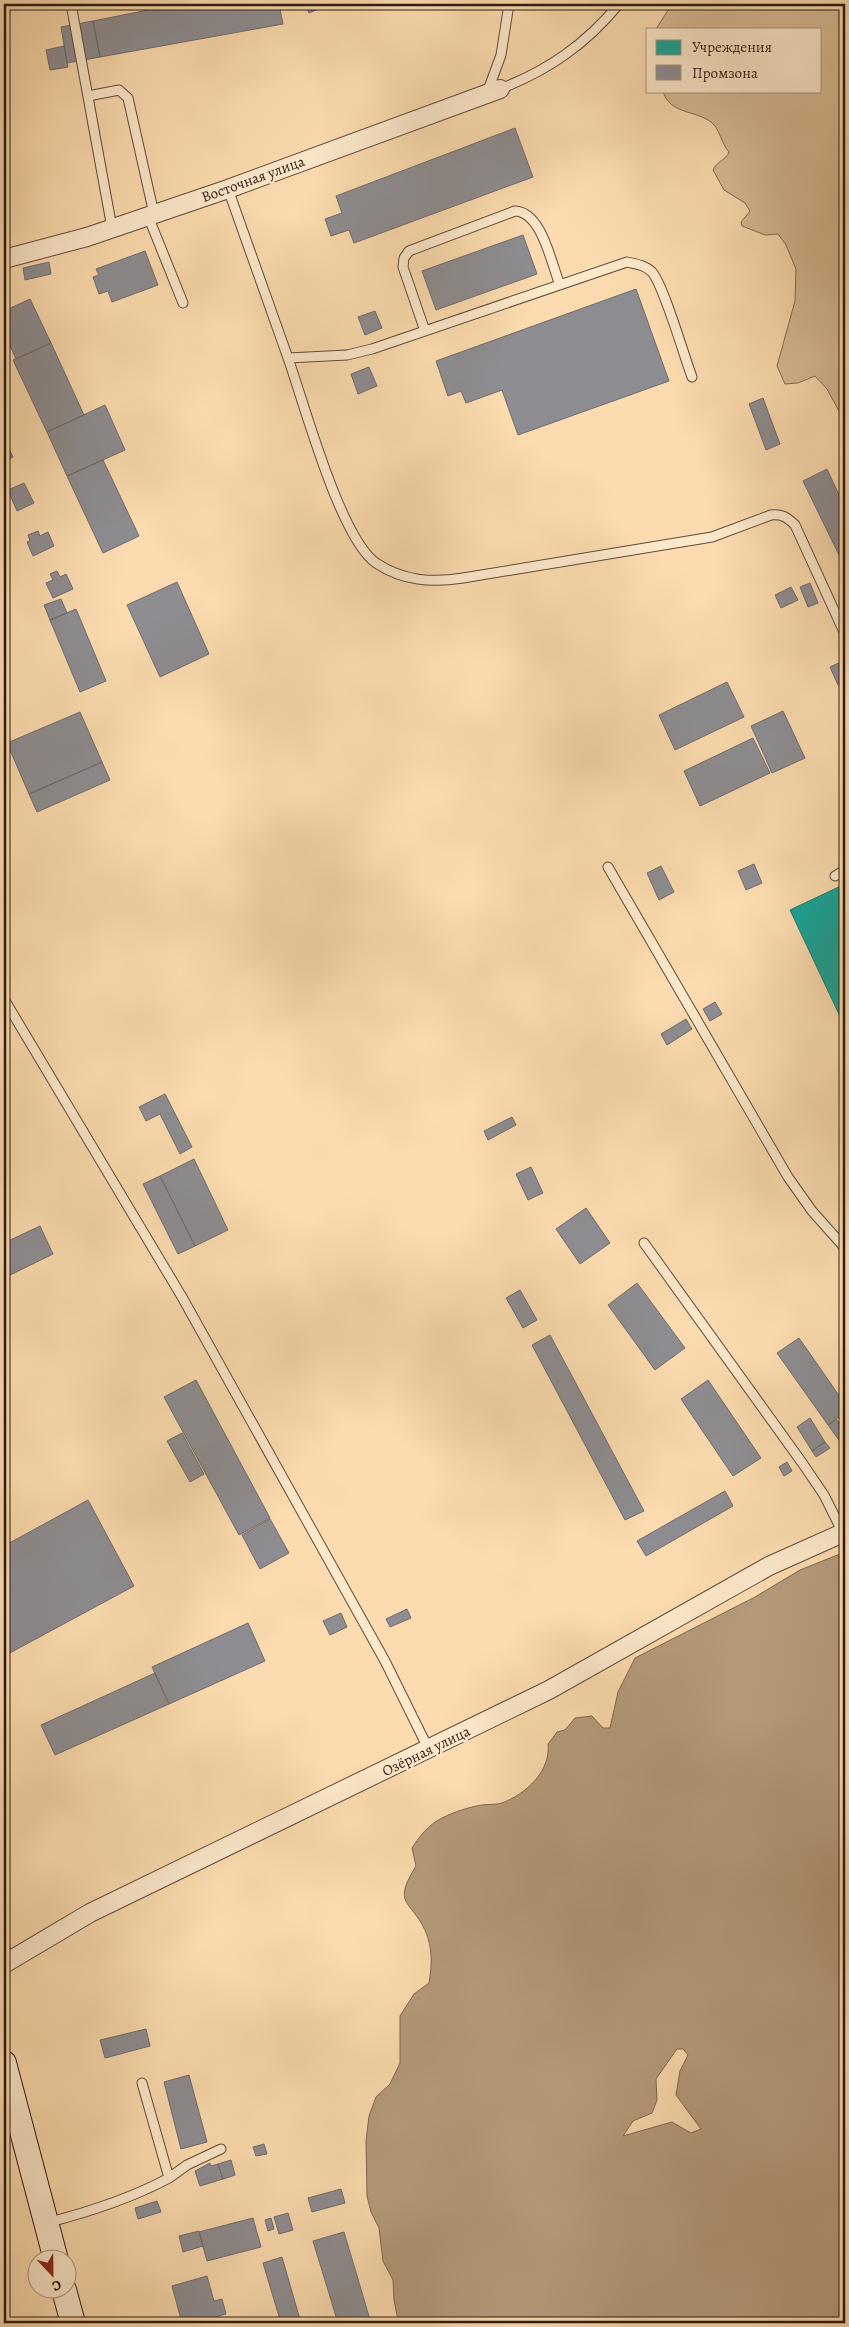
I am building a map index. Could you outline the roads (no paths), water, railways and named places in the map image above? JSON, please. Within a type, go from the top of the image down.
[{"type":"street","name":"Восточная улица","points":[[4,259],[112,228],[228,189],[494,91]]},
{"type":"street","name":"Озёрная улица","points":[[4,1964],[61,1929],[138,1889],[429,1750],[549,1690],[769,1566],[844,1533]]},
{"type":"street","points":[[4,2063],[53,2250]]},
{"type":"street","points":[[67,2300],[73,2323]]},
{"type":"lane","points":[[71,4],[112,228]]},
{"type":"lane","points":[[494,91],[502,55],[509,4]]},
{"type":"lane","points":[[494,91],[529,78],[561,60],[593,33],[619,4]]},
{"type":"lane","points":[[88,96],[119,90],[128,98],[151,215],[183,303]]},
{"type":"lane","points":[[228,189],[328,476],[349,527],[364,551],[375,562],[396,574],[414,580],[439,582],[712,537],[771,515],[780,514],[787,517],[795,525],[845,634]]},
{"type":"lane","points":[[425,331],[403,267],[404,258],[409,251],[515,211],[524,211],[537,223],[560,285]]},
{"type":"lane","points":[[288,358],[347,355],[372,350],[627,262],[641,265],[652,272],[660,287],[692,378]]},
{"type":"lane","points":[[608,867],[788,1177],[812,1211],[845,1248]]},
{"type":"lane","points":[[835,876],[845,870]]},
{"type":"lane","points":[[4,999],[182,1297],[385,1661],[429,1750]]},
{"type":"lane","points":[[644,1243],[804,1464],[824,1495],[844,1533]]},
{"type":"lane","points":[[142,2083],[169,2178]]},
{"type":"lane","points":[[46,2222],[139,2194],[169,2178],[187,2165],[221,2150]]}]
